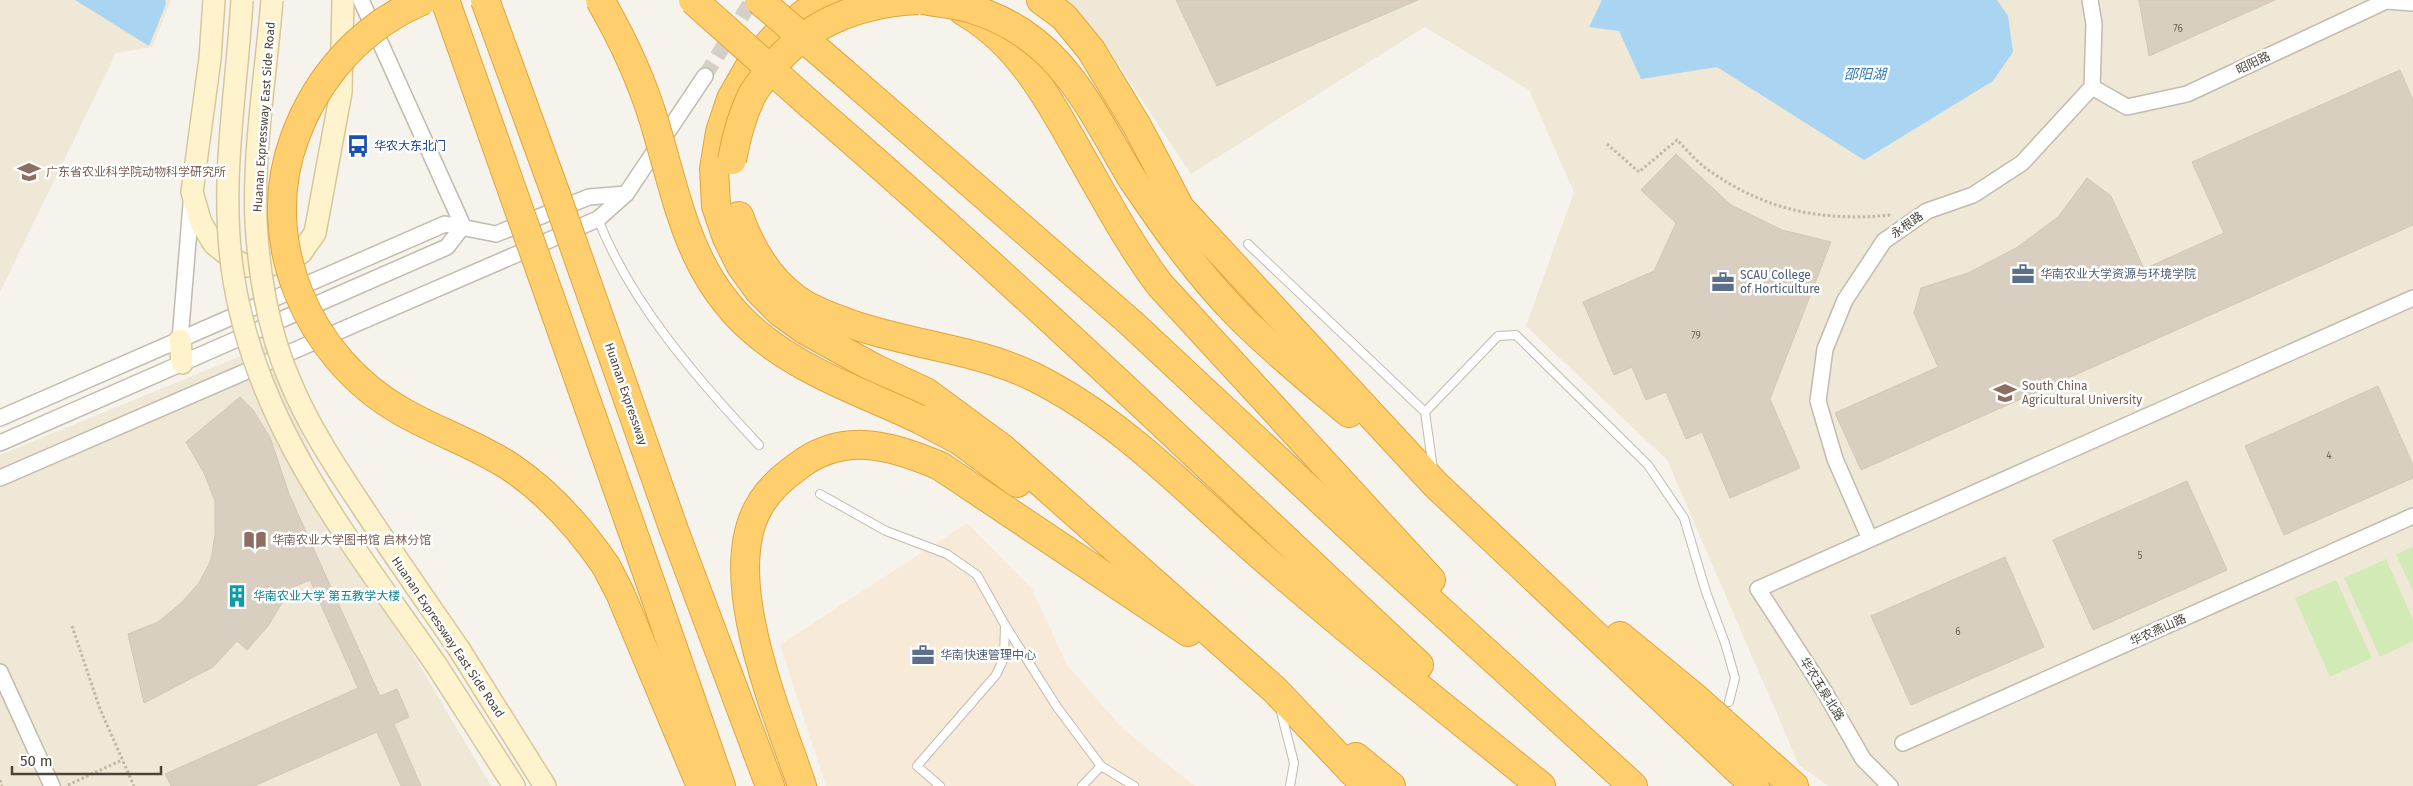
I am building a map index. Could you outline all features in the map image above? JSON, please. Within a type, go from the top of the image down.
[{"type":"highway","points":[[424,0],[402,9],[369,31],[343,56],[322,82],[303,115],[290,150],[284,181],[281,222],[288,261],[298,295],[317,330],[338,358],[366,386],[400,410],[511,467],[543,492],[566,514],[589,541],[606,566],[620,593],[701,786]]},
{"type":"highway","points":[[445,0],[721,786]]},
{"type":"highway","name":"Huanan Expressway","points":[[485,0],[674,530],[770,786]]},
{"type":"highway","points":[[600,0],[638,74],[654,120],[686,233],[716,291],[737,316],[786,355],[959,440],[1275,690],[1391,786]]},
{"type":"highway","points":[[693,0],[813,107],[938,214],[1108,371],[1549,786]]},
{"type":"highway","points":[[759,0],[1131,323],[1375,551],[1634,786]]},
{"type":"highway","points":[[834,0],[805,13],[775,37],[751,64],[731,99],[720,132],[714,168],[716,206],[727,238],[741,266],[758,291],[780,312],[805,330],[874,368],[926,392],[1002,448],[1275,690],[1366,786]]},
{"type":"highway","points":[[918,0],[887,2],[849,12],[820,26],[796,42],[774,64],[752,95],[738,128],[732,160],[734,200],[747,238],[766,269],[795,299],[826,315],[865,329],[979,357],[1033,377],[1086,406],[1139,446],[1275,568],[1541,786]]},
{"type":"highway","points":[[923,0],[972,9],[1008,25],[1047,50]]},
{"type":"highway","points":[[941,0],[983,22],[1009,47],[1050,102],[1139,257],[1160,285],[1546,707]]},
{"type":"highway","points":[[977,0],[1016,22],[1047,50],[1073,80],[1131,177],[1189,258],[1241,318],[1312,382],[1692,695],[1794,786]]},
{"type":"highway","points":[[1042,0],[1064,17],[1091,50],[1115,87],[1180,208],[1436,485],[1755,786]]},
{"type":"highway","points":[[802,786],[758,652],[749,609],[745,568],[749,531],[760,505],[780,479],[806,460],[837,447],[874,444],[903,450],[940,466],[1275,690]]},
{"type":"street","points":[[182,363],[180,340],[192,192],[210,59],[214,0]]},
{"type":"street","name":"Huanan Expressway East Side Road","points":[[242,0],[231,120],[229,226],[235,284],[252,358],[266,395],[288,442],[347,535],[437,666],[514,786]]},
{"type":"street","name":"Huanan Expressway East Side Road","points":[[272,0],[260,128],[256,222],[266,293],[275,336],[289,379],[315,431],[346,483],[459,649],[545,786]]},
{"type":"street","points":[[192,192],[201,223],[214,244],[234,260],[247,266],[277,264],[301,253],[315,234],[341,92],[343,0]]},
{"type":"street","points":[[361,0],[463,226]]},
{"type":"street","points":[[2090,0],[2094,24],[2092,87]]},
{"type":"street","name":"昭阳路","points":[[2092,87],[2127,107],[2187,94],[2386,1],[2413,3]]},
{"type":"street","points":[[0,478],[598,219],[626,194],[706,76]]},
{"type":"street","name":"永根路","points":[[1870,539],[1835,459],[1818,402],[1825,349],[1845,300],[1884,241],[1927,211],[1973,195],[2022,164],[2092,87]]},
{"type":"street","points":[[0,418],[445,224],[463,226],[496,234],[589,197],[626,194]]},
{"type":"street","points":[[0,443],[447,247],[463,226]]},
{"type":"street","points":[[1870,539],[2413,298]]},
{"type":"street","name":"华农燕山路","points":[[1903,743],[2413,516]]},
{"type":"street","name":"华农玉泉北路","points":[[1870,539],[1758,589],[1823,689],[1863,759],[1890,786]]},
{"type":"street","points":[[0,672],[52,786]]},
{"type":"lane","points":[[598,219],[610,251],[651,314],[700,382],[759,444]]},
{"type":"lane","points":[[1248,244],[1425,412],[1436,485]]},
{"type":"lane","points":[[1425,412],[1498,336],[1516,335],[1648,465],[1684,518],[1735,678],[1729,702]]},
{"type":"lane","points":[[820,494],[886,532],[947,554],[977,575],[1005,625],[1057,707],[1101,766],[1134,786]]},
{"type":"lane","points":[[940,786],[917,766],[996,675],[1004,658],[1005,625]]},
{"type":"lane","points":[[1275,690],[1294,763],[1290,786]]},
{"type":"lane","points":[[1082,786],[1101,766]]},
{"type":"path","points":[[1607,144],[1640,172],[1677,140],[1705,168],[1744,193],[1784,209],[1855,219],[1927,211]]},
{"type":"path","points":[[72,626],[100,709],[134,786]]},
{"type":"path","points":[[66,786],[122,760]]},
{"type":"path","points":[[0,780],[2,786]]},
{"type":"shaded area","name":"广东省农业科学院动物科学研究所","points":[[0,0],[171,0],[152,47],[116,53],[0,292]]},
{"type":"shaded area","name":"South China Agricultural University","points":[[1062,0],[2413,0],[2413,786],[1828,786],[1799,765],[1667,460],[1526,326],[1574,192],[1529,90],[1425,27],[1191,174],[1101,38]]},
{"type":"shaded area","points":[[265,346],[352,551],[491,786],[0,786],[0,455]]},
{"type":"shaded area","name":"华南快速管理中心","points":[[967,523],[1032,589],[1067,665],[1123,729],[1195,786],[826,786],[780,645]]},
{"type":"green space","points":[[2413,547],[2413,592],[2396,554]]},
{"type":"green space","points":[[2386,559],[2413,620],[2413,641],[2380,657],[2344,578]]},
{"type":"green space","points":[[2336,580],[2372,658],[2330,677],[2295,598]]},
{"type":"water","points":[[75,0],[165,0],[166,4],[149,46]]},
{"type":"water","name":"邵阳湖","points":[[1602,0],[1997,0],[2008,16],[2013,52],[1993,81],[1864,160],[1717,67],[1641,79],[1619,31],[1589,27]]},
{"type":"building","points":[[1176,0],[1418,0],[1217,86]]},
{"type":"building","points":[[2139,0],[2275,0],[2149,56]]},
{"type":"building","points":[[2400,70],[2413,100],[2413,225],[1861,470],[1835,413],[1938,367],[1914,313],[1921,288],[1968,273],[2016,248],[2058,217],[2087,178],[2111,196],[2144,269],[2224,233],[2192,162]]},
{"type":"building","points":[[1676,154],[1731,205],[1782,230],[1831,242],[1770,399],[1800,468],[1730,498],[1702,432],[1686,439],[1666,392],[1646,400],[1632,367],[1614,375],[1583,302],[1654,271],[1676,223],[1641,190]]},
{"type":"building","points":[[2378,386],[2413,465],[2413,478],[2284,535],[2245,446]]},
{"type":"building","name":"华南农业大学 第五教学大楼","points":[[240,397],[253,410],[270,437],[289,494],[380,696],[397,689],[409,717],[394,724],[421,786],[401,786],[377,732],[254,786],[171,786],[165,774],[358,688],[310,580],[291,588],[268,626],[247,650],[237,641],[213,667],[144,703],[128,634],[158,622],[181,603],[199,583],[211,560],[215,534],[215,501],[204,473],[186,442]]},
{"type":"building","points":[[2187,481],[2227,570],[2093,630],[2053,540]]},
{"type":"building","points":[[2005,557],[2044,647],[1911,705],[1871,616]]},
{"type":"tunnel","points":[[705,76],[752,0]]},
{"type":"place","name":"华农大东北门","points":[[358,146]]},
{"type":"place","name":"广东省农业科学院动物科学研究所","points":[[29,172]]},
{"type":"place","name":"华南农业大学资源与环境学院","points":[[2023,274]]},
{"type":"place","name":"SCAU College of Horticulture","points":[[1723,282]]},
{"type":"place","name":"South China Agricultural University","points":[[2005,393]]},
{"type":"place","name":"华南农业大学图书馆 启林分馆","points":[[255,540]]},
{"type":"place","name":"华南农业大学 第五教学大楼","points":[[237,596]]},
{"type":"place","name":"华南快速管理中心","points":[[923,655]]}]
